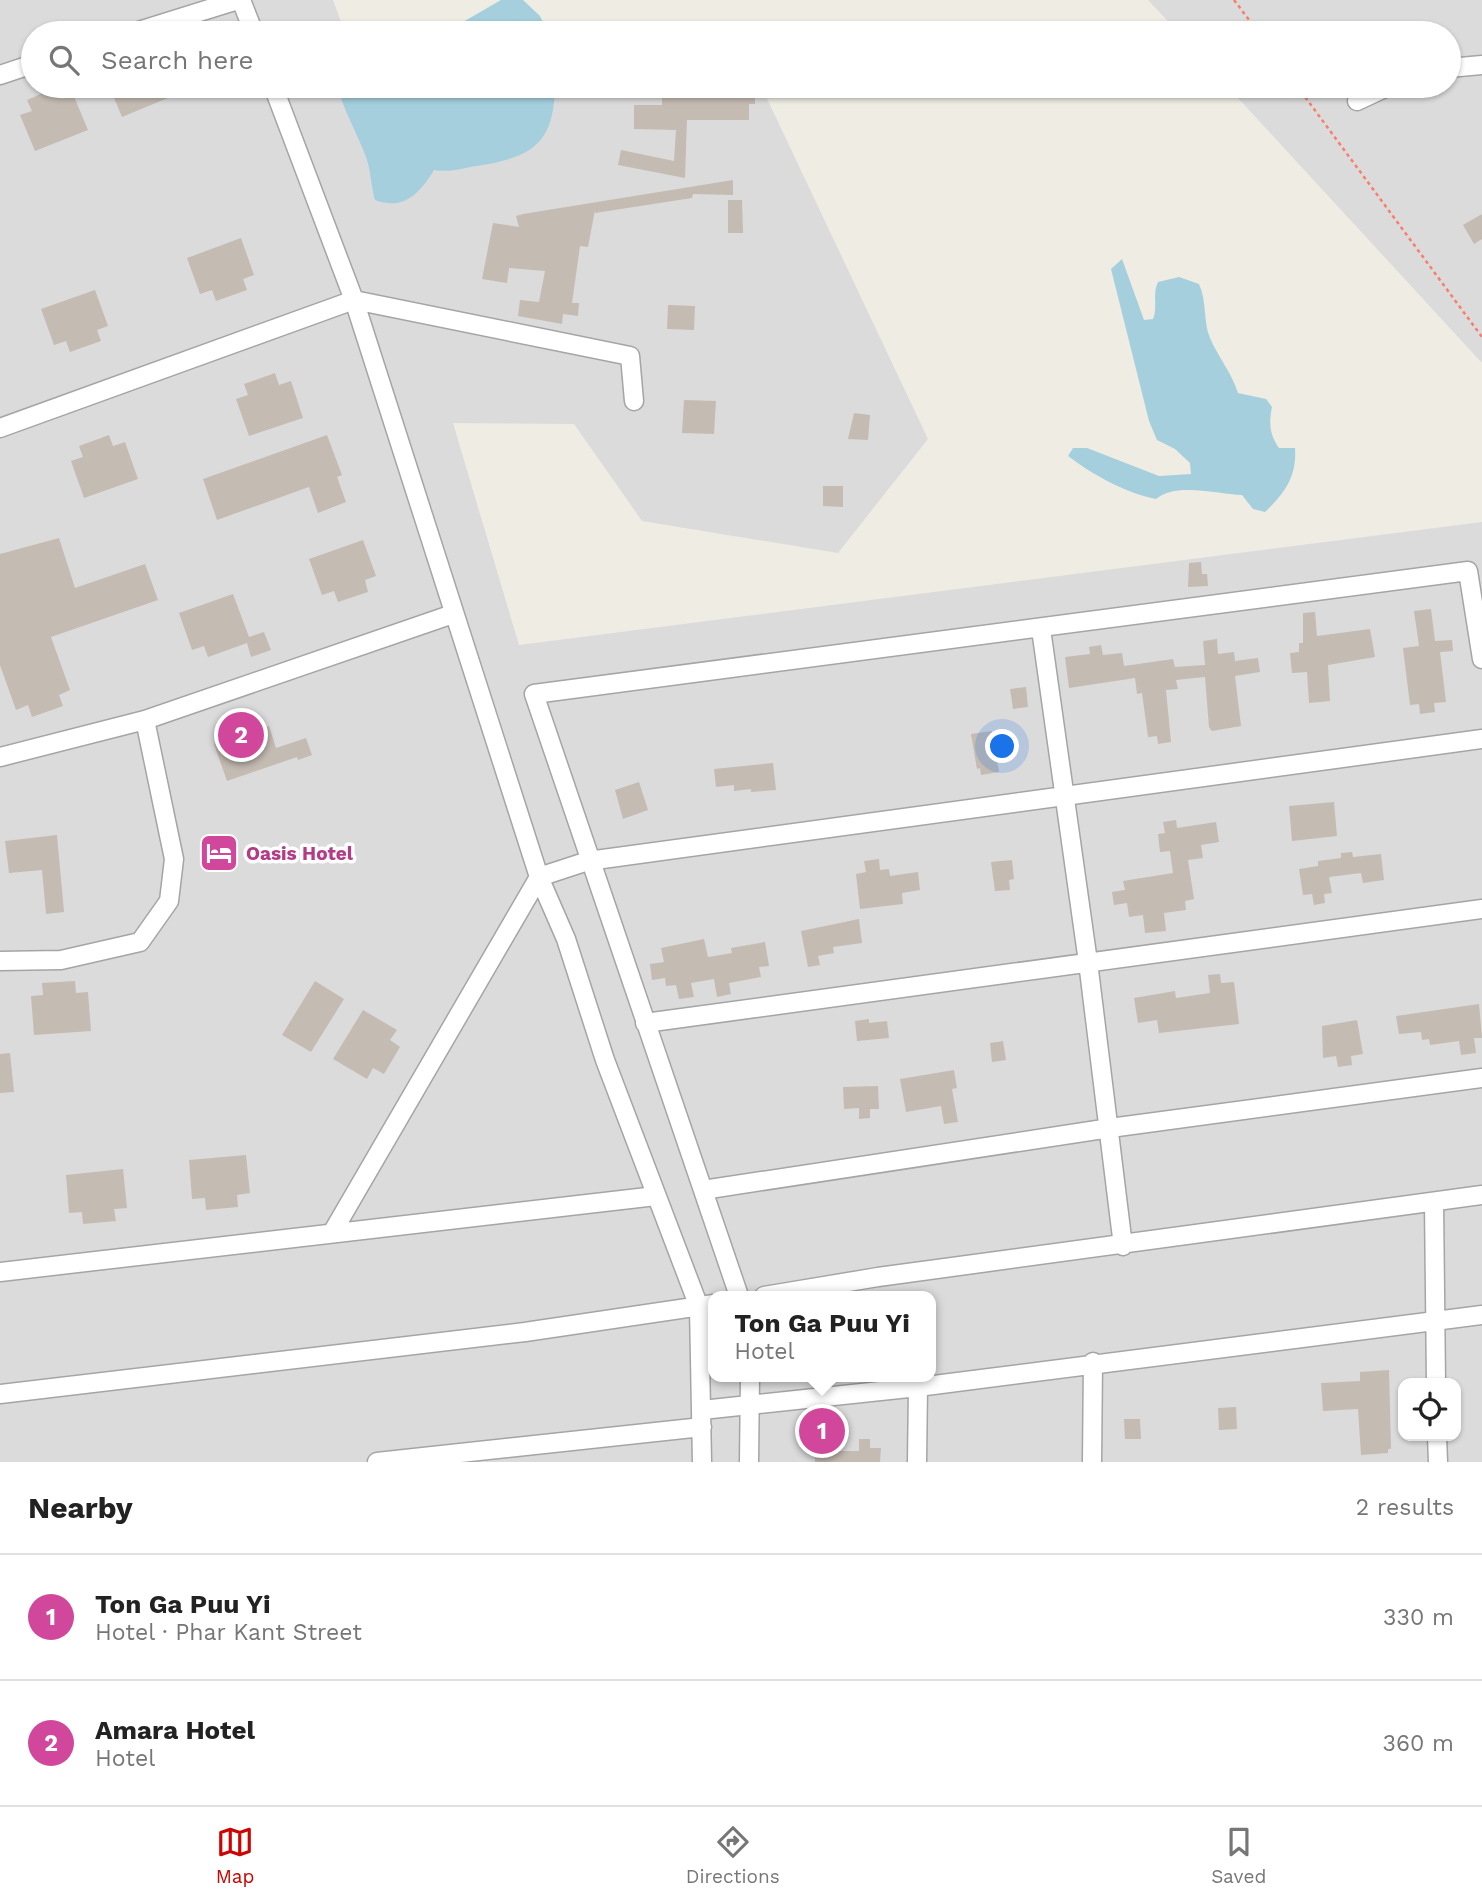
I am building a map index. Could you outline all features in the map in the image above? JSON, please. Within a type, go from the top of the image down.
[{"type":"street","points":[[171,21],[240,0],[249,21]]},
{"type":"street","points":[[1461,67],[1482,65]]},
{"type":"street","points":[[0,75],[21,68]]},
{"type":"street","points":[[278,98],[354,300],[539,877],[566,939],[605,1060],[656,1196],[706,1305],[702,1462]]},
{"type":"street","points":[[1357,101],[1363,98]]},
{"type":"street","points":[[0,428],[354,300],[630,356],[634,401]]},
{"type":"street","points":[[737,1291],[588,861],[534,694],[1468,571],[1482,659]]},
{"type":"street","points":[[0,757],[145,720],[453,614]]},
{"type":"street","points":[[1041,629],[1088,962],[1123,1246]]},
{"type":"street","points":[[0,961],[61,960],[140,942],[169,901],[174,859],[145,720]]},
{"type":"street","points":[[331,1233],[539,877],[588,861],[1482,740]]},
{"type":"street","points":[[645,1023],[1482,909]]},
{"type":"street","points":[[703,1190],[1110,1128],[1482,1078]]},
{"type":"street","points":[[794,1291],[878,1277],[1123,1246],[1482,1195]]},
{"type":"street","points":[[0,1272],[656,1196]]},
{"type":"street","points":[[1434,1202],[1436,1378]]},
{"type":"street","points":[[0,1394],[525,1332],[706,1305]]},
{"type":"street","points":[[377,1462],[514,1454],[749,1407],[1482,1315]]},
{"type":"street","points":[[1092,1462],[1093,1362]]},
{"type":"street","points":[[749,1462],[750,1382]]},
{"type":"street","points":[[917,1462],[918,1387]]},
{"type":"street","points":[[1437,1441],[1438,1462]]},
{"type":"path","points":[[1234,0],[1250,21]]},
{"type":"path","points":[[1306,98],[1482,337]]},
{"type":"shaded area","points":[[0,0],[333,0],[341,21],[21,21],[21,98],[368,98],[387,151],[544,98],[767,98],[928,439],[838,553],[642,521],[574,424],[453,423],[519,645],[1482,522],[1482,1462],[0,1462]]},
{"type":"shaded area","points":[[1148,0],[1482,0],[1482,363],[1238,98],[1461,98],[1461,21],[1168,21]]},
{"type":"water","points":[[501,0],[523,0],[542,21],[465,21]]},
{"type":"water","points":[[341,98],[554,98],[551,120],[545,133],[528,151],[516,157],[483,165],[434,170],[410,198],[394,203],[375,200],[366,157]]},
{"type":"water","points":[[1122,259],[1144,320],[1153,319],[1158,282],[1179,277],[1199,284],[1210,338],[1238,393],[1266,399],[1272,407],[1270,423],[1273,438],[1279,448],[1295,448],[1295,458],[1292,476],[1265,512],[1253,509],[1242,495],[1185,490],[1164,494],[1156,499],[1145,496],[1110,482],[1068,456],[1073,448],[1087,448],[1159,476],[1191,474],[1190,463],[1175,449],[1157,440],[1149,421],[1111,269]]},
{"type":"building","points":[[75,98],[88,130],[35,151],[20,115],[32,111],[27,100]]},
{"type":"building","points":[[114,98],[168,98],[122,117]]},
{"type":"building","points":[[662,98],[755,98],[755,104],[749,104],[749,120],[687,120],[685,178],[618,165],[621,150],[674,161],[676,130],[634,129],[634,105],[662,105]]},
{"type":"building","points":[[733,180],[733,195],[693,194],[692,198],[595,213],[595,210],[588,247],[580,246],[572,303],[579,303],[578,316],[563,314],[562,324],[518,316],[520,300],[539,302],[545,271],[509,268],[507,283],[482,279],[493,223],[519,227],[516,216],[523,214]]},
{"type":"building","points":[[728,200],[742,200],[743,233],[728,233]]},
{"type":"building","points":[[1482,214],[1482,239],[1474,244],[1463,225]]},
{"type":"building","points":[[241,238],[254,275],[243,279],[247,290],[216,301],[212,290],[200,294],[187,258]]},
{"type":"building","points":[[95,290],[108,326],[97,330],[101,341],[70,352],[66,341],[54,345],[41,309]]},
{"type":"building","points":[[668,305],[695,306],[694,330],[667,329]]},
{"type":"building","points":[[275,373],[279,385],[291,381],[303,418],[249,436],[236,399],[248,395],[244,384]]},
{"type":"building","points":[[684,400],[716,401],[714,434],[682,433]]},
{"type":"building","points":[[854,413],[870,415],[868,440],[848,439]]},
{"type":"building","points":[[109,435],[113,446],[125,442],[138,479],[84,498],[71,461],[83,457],[79,446]]},
{"type":"building","points":[[327,435],[342,475],[337,477],[346,502],[318,513],[309,487],[217,520],[203,479]]},
{"type":"building","points":[[823,486],[843,486],[843,507],[823,506]]},
{"type":"building","points":[[59,538],[75,588],[145,564],[158,600],[51,637],[70,690],[59,695],[63,706],[32,717],[28,705],[16,710],[0,665],[0,554]]},
{"type":"building","points":[[363,540],[376,576],[365,580],[368,592],[338,602],[334,591],[322,595],[309,559]]},
{"type":"building","points":[[1201,562],[1202,574],[1207,574],[1208,586],[1188,587],[1189,563]]},
{"type":"building","points":[[233,594],[249,637],[264,632],[271,650],[251,657],[247,643],[208,657],[204,646],[192,650],[179,613]]},
{"type":"building","points":[[1431,609],[1435,641],[1452,640],[1453,651],[1440,652],[1446,702],[1434,703],[1435,712],[1420,714],[1419,704],[1410,705],[1403,648],[1419,646],[1414,611]]},
{"type":"building","points":[[1315,612],[1317,636],[1370,629],[1375,657],[1328,665],[1330,701],[1309,703],[1307,672],[1292,673],[1290,653],[1299,652],[1299,643],[1303,643],[1303,613]]},
{"type":"building","points":[[1217,639],[1218,654],[1234,652],[1235,661],[1258,658],[1260,672],[1235,676],[1241,726],[1212,731],[1209,727],[1205,677],[1176,680],[1178,689],[1166,690],[1171,742],[1158,744],[1157,736],[1148,737],[1142,693],[1137,694],[1135,678],[1069,688],[1065,657],[1090,654],[1089,647],[1101,645],[1103,655],[1122,653],[1124,666],[1173,659],[1175,667],[1205,665],[1203,641]]},
{"type":"building","points":[[1026,687],[1028,707],[1013,709],[1010,689]]},
{"type":"building","points":[[253,718],[257,730],[269,726],[276,748],[306,738],[312,755],[298,760],[297,757],[227,781],[214,744],[226,740],[222,729]]},
{"type":"building","points":[[992,731],[999,772],[981,775],[980,768],[977,769],[971,734]]},
{"type":"building","points":[[773,763],[776,790],[751,792],[751,789],[734,791],[734,785],[716,787],[714,769]]},
{"type":"building","points":[[639,782],[648,810],[623,819],[615,790]]},
{"type":"building","points":[[1334,802],[1337,836],[1292,841],[1289,806]]},
{"type":"building","points":[[1176,820],[1177,828],[1216,822],[1219,842],[1201,845],[1203,858],[1188,860],[1194,899],[1185,901],[1186,910],[1164,913],[1166,931],[1145,933],[1143,915],[1129,917],[1127,903],[1114,905],[1112,892],[1125,890],[1123,881],[1173,873],[1170,851],[1160,852],[1158,834],[1165,833],[1163,822]]},
{"type":"building","points":[[57,835],[64,912],[46,914],[42,870],[9,873],[5,841]]},
{"type":"building","points":[[1352,852],[1353,857],[1381,854],[1384,880],[1363,883],[1361,873],[1329,877],[1332,893],[1324,894],[1325,903],[1314,905],[1312,894],[1303,895],[1299,869],[1318,866],[1318,861],[1341,858],[1341,853]]},
{"type":"building","points":[[879,859],[880,870],[889,869],[890,876],[918,872],[920,890],[902,893],[903,904],[860,909],[856,874],[866,872],[864,861]]},
{"type":"building","points":[[1012,860],[1014,879],[1009,880],[1010,890],[995,891],[991,862]]},
{"type":"building","points":[[859,919],[862,943],[833,947],[834,953],[818,956],[820,965],[808,967],[801,931]]},
{"type":"building","points":[[704,939],[708,957],[732,953],[731,948],[765,942],[769,966],[759,967],[761,977],[729,983],[731,994],[717,997],[714,979],[691,983],[694,997],[679,999],[676,985],[666,986],[665,978],[652,980],[650,964],[664,962],[661,948]]},
{"type":"building","points":[[1220,974],[1221,983],[1234,982],[1239,1024],[1159,1033],[1157,1020],[1138,1023],[1134,998],[1175,991],[1176,998],[1210,993],[1208,975]]},
{"type":"building","points":[[75,981],[76,993],[88,992],[91,1031],[34,1035],[31,996],[43,995],[42,983]]},
{"type":"building","points":[[315,981],[344,999],[311,1052],[282,1035]]},
{"type":"building","points":[[1479,1004],[1482,1038],[1474,1038],[1476,1053],[1461,1055],[1459,1041],[1430,1045],[1429,1039],[1422,1040],[1421,1032],[1399,1034],[1396,1016]]},
{"type":"building","points":[[363,1010],[397,1030],[390,1040],[400,1047],[384,1074],[373,1068],[367,1079],[333,1059]]},
{"type":"building","points":[[869,1019],[869,1023],[887,1021],[889,1038],[857,1041],[855,1021]]},
{"type":"building","points":[[1357,1020],[1363,1054],[1351,1056],[1352,1065],[1338,1067],[1336,1056],[1323,1058],[1322,1026]]},
{"type":"building","points":[[1003,1041],[1006,1060],[992,1062],[990,1043]]},
{"type":"building","points":[[10,1053],[14,1092],[0,1093],[0,1054]]},
{"type":"building","points":[[954,1070],[957,1088],[952,1089],[958,1122],[944,1124],[941,1106],[906,1112],[900,1079]]},
{"type":"building","points":[[878,1086],[879,1109],[870,1109],[870,1118],[859,1119],[859,1108],[844,1109],[843,1087]]},
{"type":"building","points":[[246,1155],[250,1193],[237,1195],[238,1207],[206,1210],[205,1198],[192,1199],[189,1160]]},
{"type":"building","points":[[123,1169],[127,1208],[114,1209],[116,1221],[83,1224],[82,1212],[69,1213],[66,1175]]},
{"type":"building","points":[[1389,1370],[1391,1449],[1388,1449],[1388,1453],[1361,1455],[1358,1409],[1323,1411],[1321,1383],[1360,1381],[1360,1372]]},
{"type":"building","points":[[1236,1407],[1237,1429],[1219,1430],[1218,1408]]},
{"type":"building","points":[[1124,1419],[1140,1419],[1141,1439],[1125,1439]]},
{"type":"building","points":[[859,1439],[870,1439],[870,1448],[881,1448],[880,1462],[815,1462],[815,1451],[859,1451]]},
{"type":"place","name":"Amara Hotel","points":[[241,735]]},
{"type":"place","name":"Oasis Hotel","points":[[219,853]]},
{"type":"place","name":"Ton Ga Puu Yi","points":[[822,1431]]}]
